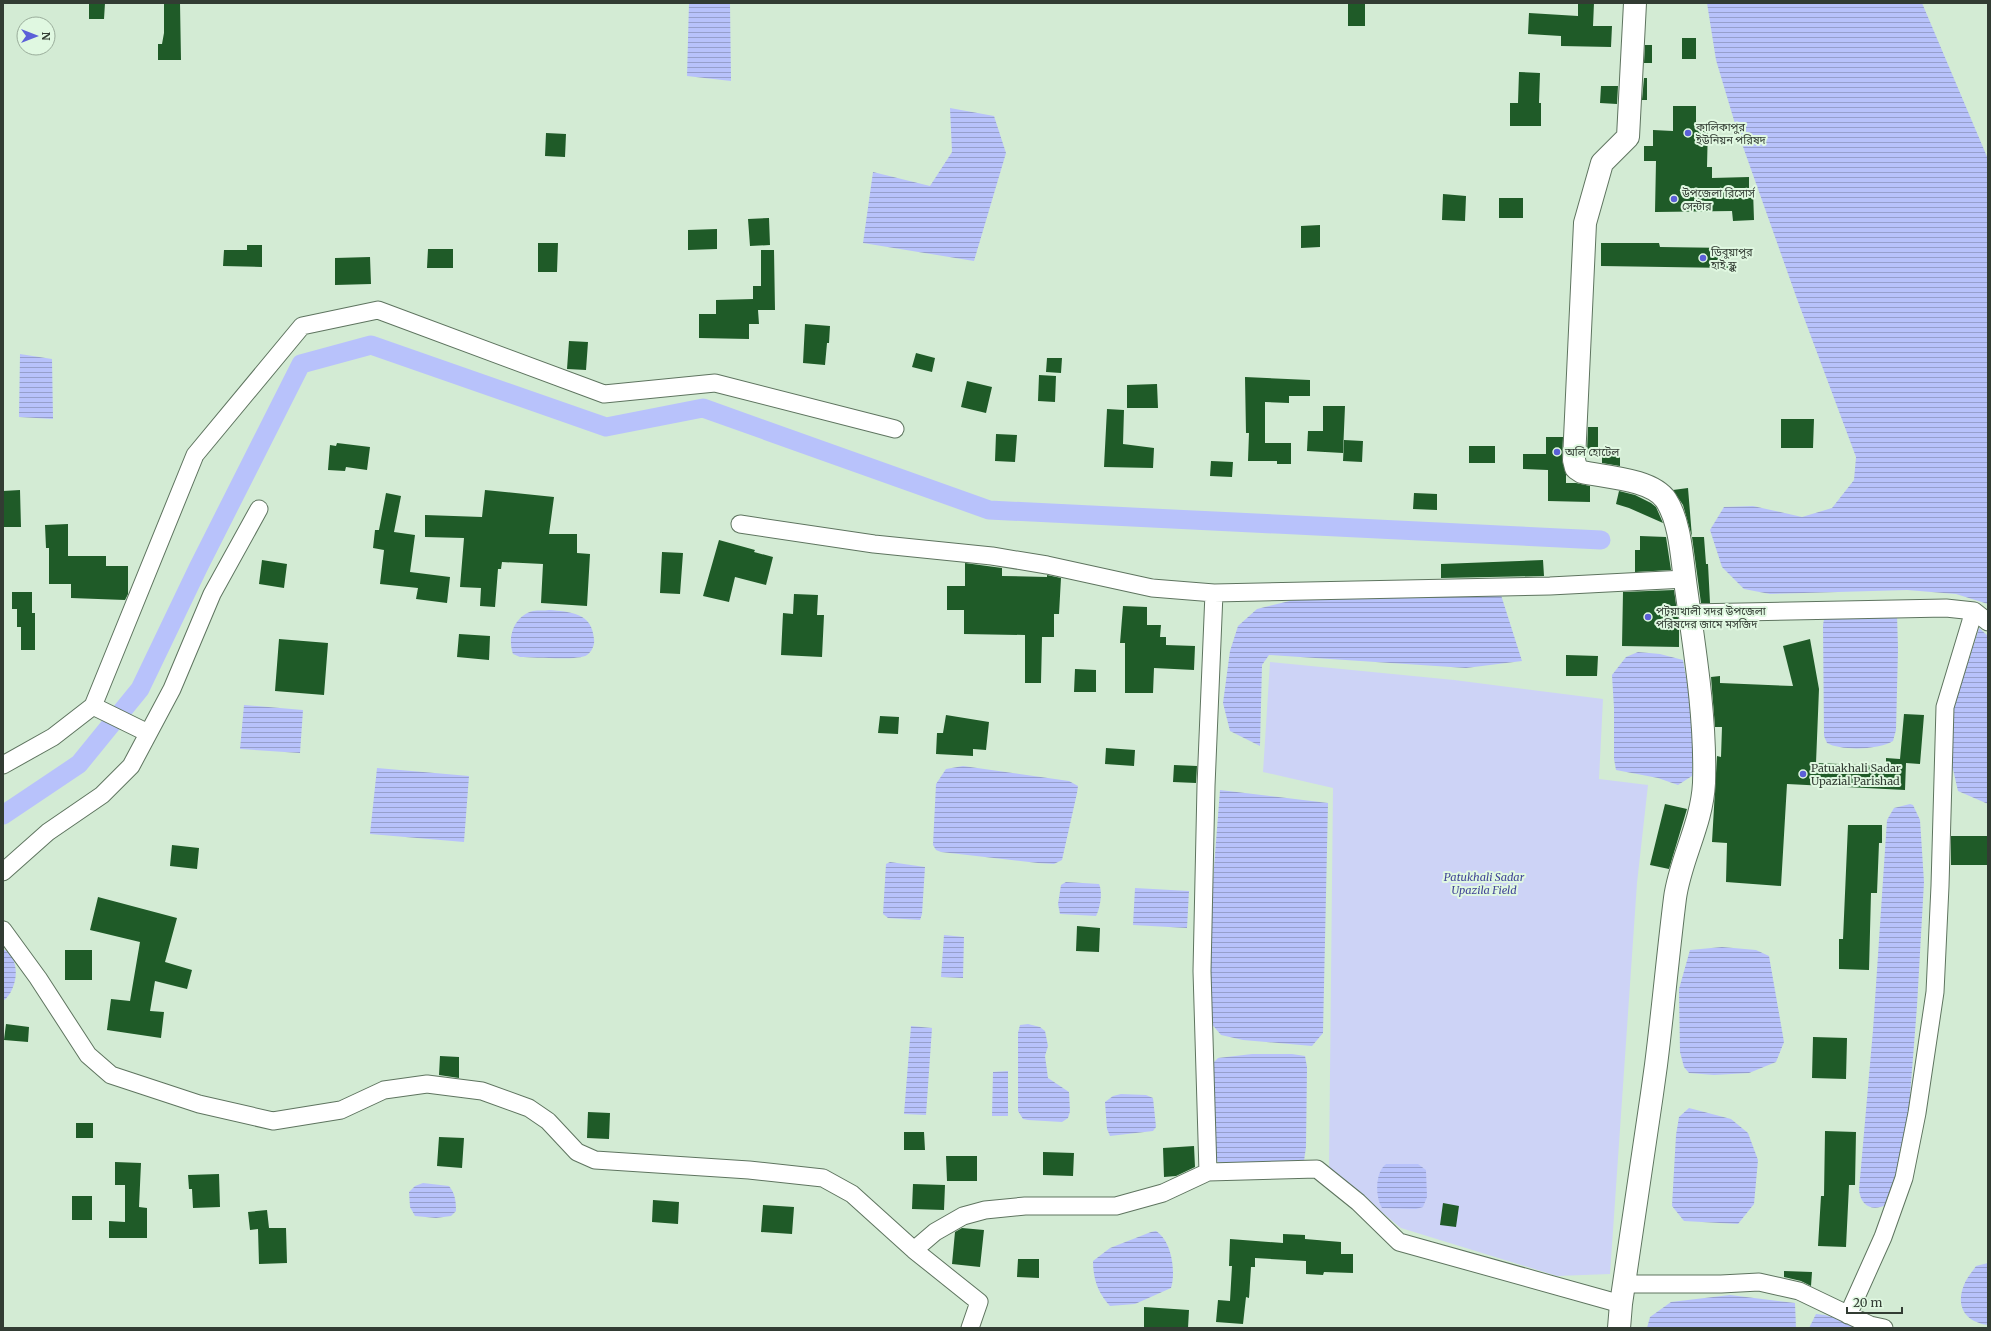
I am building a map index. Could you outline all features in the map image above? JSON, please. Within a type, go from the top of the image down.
[{"type":"street","points":[[1619,1328],[1656,1064],[1675,894],[1699,816],[1704,785],[1703,728],[1690,613],[1674,515],[1665,499],[1658,491],[1647,485],[1582,472],[1576,468],[1574,460],[1585,223],[1602,163],[1628,137],[1635,3]]},
{"type":"street","points":[[3,765],[53,737],[93,706],[195,455],[302,326],[378,310],[604,394],[715,383],[895,429]]},
{"type":"street","points":[[3,872],[48,832],[102,795],[131,766],[172,689],[212,594],[260,509]]},
{"type":"street","points":[[740,524],[874,544],[992,556],[1047,565],[1152,588],[1214,593],[1550,586],[1685,579]]},
{"type":"street","points":[[1208,1172],[1202,971],[1206,786],[1214,593]]},
{"type":"street","points":[[1690,613],[1946,608],[1974,611],[1988,622]]},
{"type":"street","points":[[1848,1315],[1883,1237],[1904,1178],[1916,1113],[1935,992],[1940,886],[1945,707],[1974,611]]},
{"type":"street","points":[[93,706],[148,733]]},
{"type":"street","points":[[3,930],[38,978],[88,1055],[111,1075],[199,1104],[273,1121],[341,1110],[384,1090],[427,1084],[482,1091],[530,1108],[548,1121],[577,1152],[595,1160],[749,1170],[823,1178],[852,1194],[914,1250],[979,1302],[970,1328]]},
{"type":"street","points":[[914,1250],[935,1232],[975,1212],[1000,1208],[1116,1206],[1163,1193],[1208,1172],[1317,1169],[1358,1202],[1399,1242],[1623,1294],[1721,1284],[1759,1282],[1799,1291],[1870,1325],[1884,1328]]},
{"type":"green space","name":"Patukhali Sadar Upazila Field","points":[[1270,662],[1454,680],[1603,699],[1599,779],[1648,785],[1637,883],[1610,1274],[1557,1276],[1401,1228],[1329,1169],[1333,788],[1263,772]]},
{"type":"shaded area","points":[[689,3],[730,3],[731,81],[687,76]]},
{"type":"shaded area","points":[[1707,3],[1922,3],[1988,159],[1988,604],[1956,594],[1907,590],[1770,594],[1744,589],[1722,567],[1710,530],[1724,507],[1753,506],[1802,517],[1832,508],[1854,480],[1856,457],[1797,299],[1736,127],[1716,60]]},
{"type":"shaded area","points":[[950,108],[994,116],[1006,153],[974,261],[863,243],[873,172],[930,186],[952,152]]},
{"type":"shaded area","points":[[20,354],[52,359],[53,419],[19,417]]},
{"type":"shaded area","points":[[1501,595],[1522,661],[1466,668],[1269,655],[1262,665],[1260,746],[1230,731],[1223,703],[1230,651],[1238,626],[1257,609],[1310,596]]},
{"type":"shaded area","points":[[549,610],[579,615],[589,623],[592,630],[594,643],[589,654],[582,657],[566,658],[520,657],[513,654],[511,647],[512,634],[521,617],[533,611]]},
{"type":"shaded area","points":[[1897,614],[1898,649],[1896,730],[1893,741],[1870,748],[1841,747],[1833,746],[1827,743],[1824,736],[1824,619],[1830,616]]},
{"type":"shaded area","points":[[1979,628],[1988,636],[1988,804],[1958,791],[1952,765],[1950,719]]},
{"type":"shaded area","points":[[1638,652],[1660,654],[1683,660],[1690,699],[1693,746],[1692,776],[1678,785],[1658,778],[1616,770],[1614,759],[1614,708],[1612,675],[1626,657]]},
{"type":"shaded area","points":[[244,705],[303,710],[300,753],[240,749]]},
{"type":"shaded area","points":[[963,766],[1069,781],[1078,786],[1062,860],[1054,864],[1038,863],[941,852],[936,850],[933,845],[936,784],[946,769]]},
{"type":"shaded area","points":[[377,768],[469,776],[464,842],[370,834]]},
{"type":"shaded area","points":[[1220,790],[1328,803],[1323,1033],[1312,1046],[1243,1040],[1221,1035],[1210,1022],[1208,945]]},
{"type":"shaded area","points":[[1910,804],[1913,805],[1920,820],[1924,882],[1917,1006],[1908,1122],[1888,1204],[1873,1208],[1865,1204],[1860,1196],[1859,1190],[1873,1030],[1887,820],[1894,808]]},
{"type":"shaded area","points":[[890,862],[925,867],[922,914],[920,920],[888,918],[883,914],[886,864]]},
{"type":"shaded area","points":[[1066,882],[1099,884],[1101,891],[1099,909],[1096,916],[1060,914],[1058,904],[1061,885]]},
{"type":"shaded area","points":[[1135,888],[1189,891],[1187,928],[1133,925]]},
{"type":"shaded area","points":[[944,935],[964,937],[963,978],[941,977]]},
{"type":"shaded area","points":[[1722,947],[1756,950],[1769,956],[1784,1042],[1776,1062],[1749,1073],[1714,1075],[1689,1073],[1684,1067],[1680,1052],[1679,989],[1690,950]]},
{"type":"shaded area","points":[[3,949],[9,953],[13,959],[16,974],[12,990],[3,1001]]},
{"type":"shaded area","points":[[1028,1024],[1040,1027],[1045,1031],[1048,1046],[1045,1056],[1048,1078],[1069,1092],[1070,1111],[1068,1118],[1062,1122],[1023,1119],[1018,1111],[1018,1033],[1020,1025]]},
{"type":"shaded area","points":[[911,1026],[932,1028],[926,1115],[904,1114]]},
{"type":"shaded area","points":[[1252,1054],[1292,1054],[1305,1056],[1307,1067],[1306,1147],[1304,1161],[1243,1164],[1218,1162],[1214,1154],[1213,1063],[1218,1058]]},
{"type":"shaded area","points":[[1008,1071],[1008,1116],[992,1116],[993,1072]]},
{"type":"shaded area","points":[[1121,1094],[1146,1095],[1153,1098],[1156,1127],[1153,1131],[1110,1136],[1107,1129],[1105,1102],[1113,1096]]},
{"type":"shaded area","points":[[1689,1108],[1731,1119],[1748,1133],[1758,1160],[1754,1204],[1738,1224],[1684,1221],[1672,1206],[1676,1135],[1679,1117]]},
{"type":"shaded area","points":[[1386,1164],[1418,1164],[1426,1170],[1427,1197],[1423,1207],[1416,1209],[1382,1208],[1378,1198],[1377,1185],[1382,1168]]},
{"type":"shaded area","points":[[423,1183],[449,1186],[454,1194],[456,1204],[456,1211],[451,1216],[436,1218],[415,1216],[410,1207],[409,1192],[415,1186]]},
{"type":"shaded area","points":[[1156,1231],[1166,1242],[1169,1249],[1173,1266],[1171,1288],[1135,1304],[1110,1306],[1099,1291],[1094,1274],[1093,1261],[1110,1248]]},
{"type":"shaded area","points":[[1988,1263],[1988,1325],[1974,1321],[1968,1317],[1964,1312],[1961,1300],[1965,1283],[1976,1266]]},
{"type":"shaded area","points":[[1730,1295],[1795,1303],[1796,1328],[1647,1328],[1650,1317],[1671,1302]]},
{"type":"shaded area","points":[[1816,1314],[1825,1315],[1867,1328],[1809,1328]]},
{"type":"building","points":[[89,3],[105,3],[104,19],[89,19]]},
{"type":"building","points":[[164,3],[180,3],[181,60],[158,60],[158,44],[162,44],[164,33]]},
{"type":"building","points":[[1348,3],[1365,3],[1365,26],[1348,26]]},
{"type":"building","points":[[1578,3],[1594,3],[1593,26],[1612,26],[1611,47],[1561,46],[1561,36],[1528,34],[1529,13],[1578,16]]},
{"type":"building","points":[[1682,38],[1696,38],[1696,59],[1682,59]]},
{"type":"building","points":[[1645,45],[1652,45],[1652,63],[1644,63]]},
{"type":"building","points":[[1519,72],[1540,73],[1539,103],[1541,103],[1541,126],[1510,126],[1510,103],[1518,103]]},
{"type":"building","points":[[1644,78],[1647,78],[1647,100],[1642,100]]},
{"type":"building","points":[[1601,86],[1618,86],[1617,104],[1600,103]]},
{"type":"building","points":[[1673,106],[1696,106],[1696,124],[1708,124],[1707,167],[1712,167],[1712,178],[1749,177],[1749,190],[1753,190],[1754,220],[1733,221],[1732,211],[1655,212],[1656,161],[1644,161],[1644,146],[1653,146],[1653,130],[1673,131]]},
{"type":"building","points":[[546,133],[566,134],[565,157],[545,156]]},
{"type":"building","points":[[1443,194],[1466,196],[1465,221],[1442,220]]},
{"type":"building","points":[[1499,198],[1523,198],[1523,218],[1499,218]]},
{"type":"building","points":[[769,218],[770,245],[750,246],[748,219]]},
{"type":"building","points":[[1320,225],[1320,247],[1301,248],[1301,226]]},
{"type":"building","points":[[717,229],[717,249],[688,250],[688,230]]},
{"type":"building","points":[[538,243],[558,243],[557,272],[538,272]]},
{"type":"building","points":[[1601,243],[1659,243],[1660,247],[1729,248],[1729,268],[1601,266]]},
{"type":"building","points":[[247,245],[262,245],[262,267],[223,266],[224,250],[247,250]]},
{"type":"building","points":[[428,249],[453,249],[453,268],[427,268]]},
{"type":"building","points":[[761,250],[774,250],[775,310],[758,310],[759,324],[749,324],[749,339],[699,338],[699,314],[716,314],[716,300],[753,299],[753,286],[761,286]]},
{"type":"building","points":[[370,257],[371,284],[335,285],[335,258]]},
{"type":"building","points":[[805,324],[830,326],[825,365],[803,363]]},
{"type":"building","points":[[569,341],[588,342],[586,370],[567,369]]},
{"type":"building","points":[[916,353],[935,358],[932,372],[912,367]]},
{"type":"building","points":[[1047,358],[1062,358],[1061,373],[1046,372]]},
{"type":"building","points":[[1039,375],[1056,376],[1055,402],[1038,401]]},
{"type":"building","points":[[1245,377],[1310,380],[1310,396],[1289,396],[1289,403],[1265,402],[1265,443],[1291,443],[1291,464],[1277,464],[1277,461],[1248,461],[1249,433],[1246,433]]},
{"type":"building","points":[[967,381],[992,387],[986,413],[961,407]]},
{"type":"building","points":[[1157,384],[1158,408],[1127,408],[1127,385]]},
{"type":"building","points":[[1323,406],[1345,406],[1343,453],[1307,451],[1308,431],[1323,431]]},
{"type":"building","points":[[1107,409],[1124,410],[1123,444],[1154,448],[1153,468],[1104,467]]},
{"type":"building","points":[[1781,419],[1814,419],[1813,448],[1781,448]]},
{"type":"building","points":[[1588,427],[1598,427],[1598,454],[1587,453]]},
{"type":"building","points":[[996,434],[1017,435],[1015,462],[995,461]]},
{"type":"building","points":[[1546,437],[1563,437],[1562,460],[1566,474],[1566,483],[1576,483],[1590,486],[1590,502],[1548,501],[1548,470],[1523,469],[1523,454],[1546,454]]},
{"type":"building","points":[[1344,440],[1363,441],[1362,462],[1343,461]]},
{"type":"building","points":[[337,443],[370,447],[367,470],[346,467],[345,471],[328,470],[330,445],[336,446]]},
{"type":"building","points":[[1469,446],[1495,446],[1495,463],[1469,463]]},
{"type":"building","points":[[1602,450],[1620,450],[1620,466],[1602,463]]},
{"type":"building","points":[[1211,461],[1233,462],[1232,477],[1210,476]]},
{"type":"building","points":[[1688,488],[1692,537],[1683,505],[1673,490]]},
{"type":"building","points":[[20,490],[21,527],[3,527],[3,491]]},
{"type":"building","points":[[485,490],[554,497],[549,534],[577,534],[577,553],[590,554],[587,606],[541,603],[543,564],[502,562],[501,569],[498,569],[495,607],[480,606],[481,588],[460,587],[464,538],[425,537],[425,515],[482,517]]},
{"type":"building","points":[[1619,491],[1635,495],[1651,503],[1656,507],[1663,523],[1616,504]]},
{"type":"building","points":[[386,493],[401,496],[394,532],[415,535],[410,572],[450,577],[447,603],[416,599],[418,588],[380,584],[384,550],[373,548],[375,530],[379,530]]},
{"type":"building","points":[[1414,493],[1437,494],[1437,510],[1413,509]]},
{"type":"building","points":[[68,524],[68,556],[106,556],[106,566],[128,566],[128,594],[125,600],[71,598],[71,584],[49,584],[49,548],[46,548],[45,525]]},
{"type":"building","points":[[1640,536],[1666,537],[1671,570],[1635,572],[1635,550],[1640,550]]},
{"type":"building","points":[[1692,537],[1704,537],[1706,564],[1708,564],[1710,603],[1701,603]]},
{"type":"building","points":[[719,540],[755,550],[754,552],[773,557],[766,585],[735,577],[729,602],[703,596]]},
{"type":"building","points":[[662,552],[683,553],[680,594],[660,593]]},
{"type":"building","points":[[262,560],[287,564],[284,588],[259,584]]},
{"type":"building","points":[[1543,560],[1544,576],[1441,578],[1441,564]]},
{"type":"building","points":[[965,563],[1002,568],[1002,576],[1047,577],[1047,575],[1061,578],[1059,614],[1054,614],[1054,637],[1042,637],[1041,683],[1025,683],[1025,635],[964,634],[964,610],[947,610],[947,586],[965,586]]},
{"type":"building","name":"পটুয়াখালী সদর উপজেলা পরিষদের জামে মসজিদ","points":[[1674,590],[1679,626],[1679,647],[1622,646],[1623,592]]},
{"type":"building","points":[[12,592],[32,592],[32,613],[35,613],[35,650],[21,650],[21,627],[17,627],[17,609],[12,609]]},
{"type":"building","points":[[794,594],[818,595],[817,615],[824,615],[822,657],[781,655],[783,613],[793,614]]},
{"type":"building","points":[[1123,606],[1147,607],[1147,625],[1161,625],[1160,637],[1166,637],[1166,645],[1195,646],[1194,670],[1154,668],[1153,693],[1125,693],[1125,643],[1120,643]]},
{"type":"building","points":[[459,634],[490,636],[489,660],[457,657]]},
{"type":"building","points":[[279,639],[328,643],[324,695],[275,691]]},
{"type":"building","points":[[1810,639],[1819,689],[1816,763],[1886,766],[1886,758],[1900,759],[1904,714],[1924,715],[1920,764],[1906,763],[1905,790],[1787,784],[1781,886],[1726,882],[1727,843],[1712,842],[1717,756],[1721,757],[1722,727],[1715,727],[1711,677],[1720,676],[1720,683],[1793,686],[1783,646]]},
{"type":"building","points":[[1566,655],[1598,656],[1597,676],[1566,676]]},
{"type":"building","points":[[1075,669],[1096,670],[1096,692],[1074,692]]},
{"type":"building","points":[[946,715],[989,722],[986,750],[973,749],[973,756],[936,754],[937,733],[943,733]]},
{"type":"building","points":[[880,716],[899,717],[898,734],[878,733]]},
{"type":"building","points":[[1106,748],[1135,750],[1134,766],[1105,764]]},
{"type":"building","points":[[1174,765],[1197,766],[1196,783],[1173,782]]},
{"type":"building","points":[[1665,804],[1687,809],[1669,869],[1650,865]]},
{"type":"building","points":[[1848,825],[1882,825],[1882,843],[1879,843],[1877,893],[1871,893],[1869,970],[1839,969],[1839,939],[1843,939]]},
{"type":"building","points":[[1951,836],[1988,836],[1988,865],[1951,865]]},
{"type":"building","points":[[172,845],[199,848],[197,869],[170,866]]},
{"type":"building","points":[[98,897],[177,918],[165,962],[192,970],[187,989],[155,981],[150,1011],[164,1012],[161,1038],[107,1030],[111,999],[130,1001],[140,942],[90,930]]},
{"type":"building","points":[[1077,926],[1100,928],[1099,952],[1076,951]]},
{"type":"building","points":[[65,950],[92,950],[92,980],[65,980]]},
{"type":"building","points":[[6,1024],[29,1027],[28,1042],[4,1040]]},
{"type":"building","points":[[1813,1037],[1847,1038],[1846,1079],[1812,1078]]},
{"type":"building","points":[[440,1056],[459,1057],[459,1078],[439,1075]]},
{"type":"building","points":[[588,1112],[610,1113],[609,1139],[587,1138]]},
{"type":"building","points":[[76,1123],[93,1123],[93,1138],[76,1138]]},
{"type":"building","points":[[1825,1131],[1856,1132],[1855,1185],[1849,1185],[1846,1247],[1818,1246],[1821,1196],[1824,1196]]},
{"type":"building","points":[[904,1132],[924,1132],[925,1150],[904,1150]]},
{"type":"building","points":[[439,1137],[464,1138],[462,1168],[437,1166]]},
{"type":"building","points":[[1194,1146],[1195,1167],[1176,1176],[1164,1177],[1163,1148]]},
{"type":"building","points":[[1043,1152],[1074,1153],[1073,1176],[1043,1175]]},
{"type":"building","points":[[946,1156],[977,1156],[977,1181],[947,1181]]},
{"type":"building","points":[[115,1162],[141,1163],[139,1207],[147,1208],[147,1238],[109,1238],[109,1221],[125,1222],[125,1185],[115,1185]]},
{"type":"building","points":[[219,1174],[220,1207],[193,1208],[192,1189],[189,1189],[188,1175]]},
{"type":"building","points":[[913,1184],[945,1185],[944,1210],[912,1209]]},
{"type":"building","points":[[72,1196],[92,1196],[92,1220],[72,1220]]},
{"type":"building","points":[[653,1200],[679,1202],[678,1224],[652,1222]]},
{"type":"building","points":[[1443,1203],[1459,1206],[1456,1227],[1440,1225]]},
{"type":"building","points":[[763,1205],[794,1207],[792,1234],[761,1232]]},
{"type":"building","points":[[267,1210],[269,1228],[286,1228],[287,1263],[259,1264],[258,1229],[250,1230],[248,1212]]},
{"type":"building","points":[[962,1228],[984,1230],[980,1267],[952,1264],[955,1232]]},
{"type":"building","points":[[1283,1234],[1305,1235],[1305,1239],[1341,1242],[1341,1254],[1353,1254],[1353,1273],[1324,1272],[1323,1275],[1306,1274],[1306,1261],[1255,1258],[1255,1267],[1251,1267],[1249,1298],[1246,1297],[1243,1324],[1216,1322],[1218,1300],[1230,1301],[1232,1266],[1229,1266],[1230,1239],[1283,1243]]},
{"type":"building","points":[[1018,1259],[1039,1259],[1039,1278],[1017,1277]]},
{"type":"building","points":[[1784,1271],[1812,1272],[1811,1286],[1801,1281],[1784,1277]]},
{"type":"building","points":[[1144,1307],[1189,1310],[1188,1328],[1144,1328]]},
{"type":"waterway","points":[[3,815],[79,764],[140,689],[198,568],[301,364],[371,345],[606,427],[703,408],[989,510],[1601,540]]},
{"type":"place","name":"কালিকাপুর ইউনিয়ন পরিষদ","points":[[1688,133]]},
{"type":"place","name":"উপজেলা রিসোর্স সেন্টার","points":[[1674,199]]},
{"type":"place","name":"ডিবুয়াপুর হাই স্কুল","points":[[1703,258]]},
{"type":"place","name":"অলি হোটেল","points":[[1557,452]]},
{"type":"place","name":"পটুয়াখালী সদর উপজেলা পরিষদের জামে মসজিদ","points":[[1648,617]]},
{"type":"place","name":"Patuakhali Sadar Upazial Parishad","points":[[1803,774]]}]
